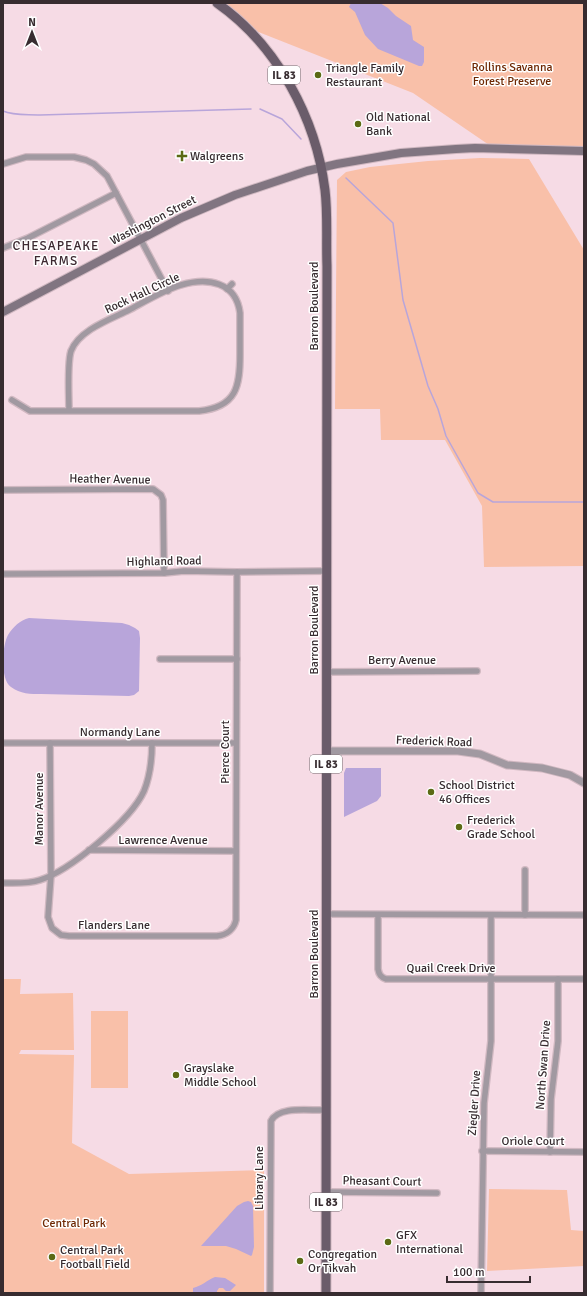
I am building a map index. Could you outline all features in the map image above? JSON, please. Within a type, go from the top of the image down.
[{"type":"main road","name":"Barron Boulevard","points":[[217,3],[237,19],[260,42],[284,76],[301,106],[318,154],[326,202],[326,1293]]},
{"type":"main road","name":"Washington Street","points":[[3,312],[181,218],[235,195],[321,167],[401,153],[475,148],[584,151]]},
{"type":"street","points":[[3,164],[26,157],[74,156],[86,160],[101,170],[107,176],[116,192],[168,291]]},
{"type":"street","points":[[3,248],[28,238],[116,192]]},
{"type":"street","name":"Rock Hall Circle","points":[[69,411],[69,360],[71,351],[76,342],[90,330],[182,285],[214,282],[221,284],[227,289]]},
{"type":"street","points":[[12,400],[30,411],[199,411],[212,410],[230,402],[240,377],[240,313],[237,301],[227,289],[232,284]]},
{"type":"street","name":"Heather Avenue","points":[[3,490],[153,489],[161,495],[163,500],[164,573]]},
{"type":"street","name":"Highland Road","points":[[3,574],[164,573],[184,571],[326,571]]},
{"type":"street","name":"Pierce Court","points":[[230,931],[236,920],[237,572]]},
{"type":"street","points":[[160,659],[237,659]]},
{"type":"street","name":"Berry Avenue","points":[[326,672],[477,671]]},
{"type":"street","name":"Normandy Lane","points":[[3,743],[236,743]]},
{"type":"street","name":"Manor Avenue","points":[[50,743],[50,876]]},
{"type":"street","points":[[3,883],[39,881],[50,876],[89,850],[127,816],[144,791],[152,758],[152,743]]},
{"type":"street","name":"Frederick Road","points":[[326,751],[458,751],[480,754],[507,765],[542,768],[570,775],[584,783]]},
{"type":"street","name":"Lawrence Avenue","points":[[89,850],[236,851]]},
{"type":"street","points":[[525,870],[525,915]]},
{"type":"street","name":"Flanders Lane","points":[[50,876],[48,917],[52,928],[61,934],[68,936],[223,936],[230,931]]},
{"type":"street","points":[[326,914],[584,915]]},
{"type":"street","name":"Quail Creek Drive","points":[[378,915],[378,974],[386,979],[584,979]]},
{"type":"street","name":"Ziegler Drive","points":[[481,1293],[482,1151],[484,1102],[491,1041],[491,915]]},
{"type":"street","name":"North Swan Drive","points":[[550,1152],[550,1099],[558,1041],[558,980]]},
{"type":"street","name":"Library Lane","points":[[270,1293],[271,1121],[276,1115],[284,1111],[326,1110]]},
{"type":"street","name":"Oriole Court","points":[[482,1151],[584,1152]]},
{"type":"street","name":"Pheasant Court","points":[[326,1192],[437,1193]]},
{"type":"green space","name":"Rollins Savanna Forest Preserve","points":[[214,3],[584,3],[584,151],[495,149],[413,93],[243,26]]},
{"type":"green space","points":[[480,158],[529,159],[584,250],[584,566],[484,567],[482,506],[445,440],[381,440],[380,409],[335,409],[337,180],[346,172],[370,167],[428,161]]},
{"type":"green space","name":"Central Park","points":[[3,979],[21,979],[20,994],[73,993],[74,1050],[21,1050],[19,1054],[74,1055],[72,1143],[129,1174],[264,1170],[264,1293],[3,1293]]},
{"type":"green space","points":[[91,1011],[128,1011],[128,1088],[91,1088]]},
{"type":"green space","points":[[489,1189],[567,1190],[571,1230],[584,1231],[584,1266],[487,1271]]},
{"type":"shaded area","points":[[351,3],[380,3],[411,26],[413,40],[424,47],[424,62],[422,66],[378,49],[365,35],[355,12],[349,7]]},
{"type":"shaded area","points":[[29,618],[122,623],[135,628],[139,631],[140,638],[139,691],[134,695],[129,696],[33,694],[14,689],[7,683],[5,677],[3,662],[4,647],[8,635],[12,629],[20,622]]},
{"type":"shaded area","points":[[346,768],[381,768],[381,796],[377,801],[344,817],[344,773]]},
{"type":"shaded area","points":[[248,1201],[251,1202],[253,1206],[254,1247],[251,1256],[226,1246],[201,1246],[237,1206]]},
{"type":"shaded area","points":[[215,1277],[225,1278],[236,1285],[230,1291],[219,1288],[217,1293],[193,1293],[193,1288]]},
{"type":"waterway","points":[[3,111],[16,114],[40,115],[251,109]]},
{"type":"waterway","points":[[260,109],[282,119],[301,139]]},
{"type":"waterway","points":[[346,178],[393,223],[403,300],[428,386],[438,409],[446,436],[478,493],[493,502],[584,502]]},
{"type":"place","name":"Triangle Family Restaurant","points":[[318,75]]},
{"type":"place","name":"Old National Bank","points":[[358,124]]},
{"type":"place","name":"Walgreens","points":[[182,156]]},
{"type":"place","name":"School District 46 Offices","points":[[431,792]]},
{"type":"place","name":"Frederick Grade School","points":[[459,827]]},
{"type":"place","name":"Grayslake Middle School","points":[[176,1075]]},
{"type":"place","name":"GFX International","points":[[388,1242]]},
{"type":"place","name":"Central Park Football Field","points":[[52,1257]]},
{"type":"place","name":"Congregation Or Tikvah","points":[[300,1261]]},
{"type":"district","name":"CHESAPEAKE FARMS","points":[[56,252]]}]
